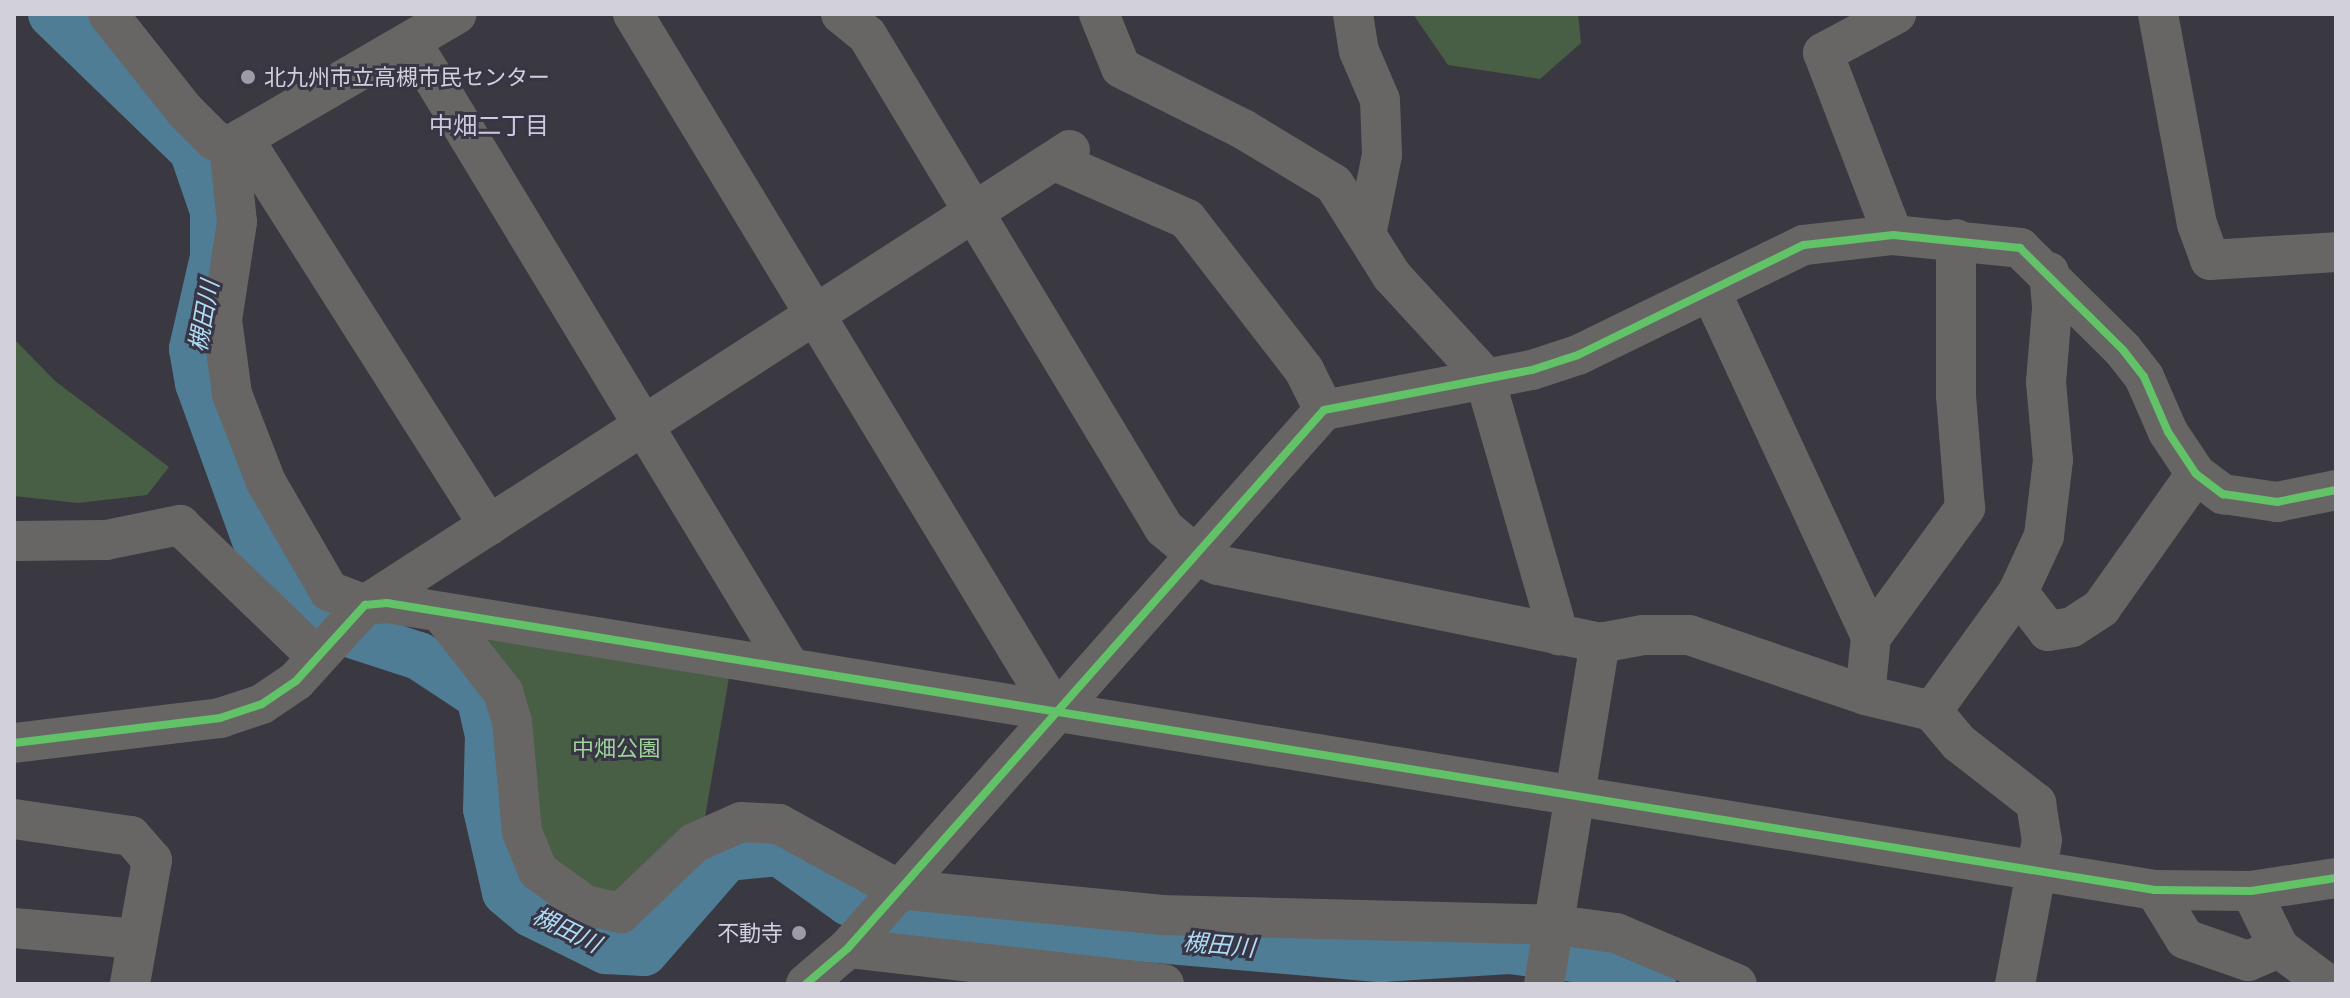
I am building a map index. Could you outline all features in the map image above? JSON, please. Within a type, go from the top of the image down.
[{"type":"street","points":[[108,14],[185,111],[214,140],[236,142],[412,43],[457,14]]},
{"type":"street","points":[[633,14],[1055,711]]},
{"type":"street","points":[[841,14],[867,35],[1164,528],[1195,554],[1218,565],[1600,643],[1643,635],[1689,635],[1865,695],[1932,711],[1959,743],[2036,803],[2042,840],[2015,984]]},
{"type":"street","points":[[1099,14],[1121,68],[1139,88],[1243,129],[1334,184],[1367,230],[1392,276],[1484,376],[1559,635]]},
{"type":"street","points":[[1353,14],[1359,51],[1380,100],[1382,155],[1367,230]]},
{"type":"street","points":[[1893,235],[1823,53],[1896,14]]},
{"type":"street","points":[[2158,14],[2197,224],[2210,260],[2336,252]]},
{"type":"street","points":[[412,43],[789,666]]},
{"type":"street","points":[[236,142],[489,525]]},
{"type":"street","points":[[236,142],[237,222],[222,320],[232,394],[266,482],[329,591],[359,611],[387,603],[2155,890],[2251,891],[2336,878]]},
{"type":"street","points":[[14,743],[220,718],[262,704],[296,681],[359,611],[1062,156],[1187,219],[1304,370],[1324,410]]},
{"type":"street","points":[[806,984],[856,938],[1324,410],[1484,376],[1532,370],[1578,355],[1804,245],[1893,235],[1956,239],[2020,248],[2049,272],[2144,377],[2168,432],[2196,474],[2223,494],[2277,502],[2336,490]]},
{"type":"street","points":[[1865,695],[1871,637],[1965,508],[1956,396],[1956,239]]},
{"type":"street","points":[[1932,711],[2018,592],[2044,536],[2053,460],[2046,382],[2052,309],[2049,272]]},
{"type":"street","points":[[1711,292],[1871,637]]},
{"type":"street","points":[[2018,592],[2048,631],[2072,627],[2101,608],[2196,474]]},
{"type":"street","points":[[14,541],[106,540],[180,525],[321,653]]},
{"type":"street","points":[[440,612],[503,692],[512,721],[522,832],[538,871],[585,905],[621,913],[694,843],[741,822],[779,824],[897,889],[1160,915],[1556,927],[1616,933],[1737,984]]},
{"type":"street","points":[[1545,977],[1556,927],[1600,643]]},
{"type":"street","points":[[14,819],[131,836],[152,860],[130,984]]},
{"type":"street","points":[[2155,890],[2185,939],[2248,961],[2279,948]]},
{"type":"street","points":[[2251,891],[2279,948],[2327,984]]},
{"type":"street","points":[[14,928],[138,939]]},
{"type":"street","points":[[856,938],[1164,984]]},
{"type":"green space","points":[[1413,14],[1578,14],[1581,43],[1540,79],[1448,65]]},
{"type":"green space","points":[[14,339],[55,381],[169,467],[147,495],[78,503],[14,496]]},
{"type":"green space","name":"中畑公園","points":[[468,625],[731,666],[704,823],[620,900],[595,899],[542,856]]},
{"type":"waterway","name":"槻田川","points":[[52,14],[193,150],[214,211],[214,257],[193,349],[199,383],[258,546],[311,621],[419,656],[480,696],[489,734],[487,809],[506,892],[531,913],[606,950],[644,952],[727,857],[779,852],[849,902],[935,920],[1381,958],[1509,950],[1599,961],[1652,984]]},
{"type":"cycle path","points":[[806,984],[848,948],[1324,410],[1532,370],[1578,355],[1804,245],[1893,235],[2020,248],[2123,350],[2144,377],[2168,432],[2196,474],[2223,494],[2277,502],[2336,490]]},
{"type":"cycle path","points":[[14,743],[220,718],[262,704],[296,681],[365,605],[387,603],[2155,890],[2251,891],[2336,878]]},
{"type":"place","name":"北九州市立高槻市民センター","points":[[248,77]]},
{"type":"place","name":"不動寺","points":[[799,933]]},
{"type":"district","name":"中畑二丁目","points":[[489,125]]}]
